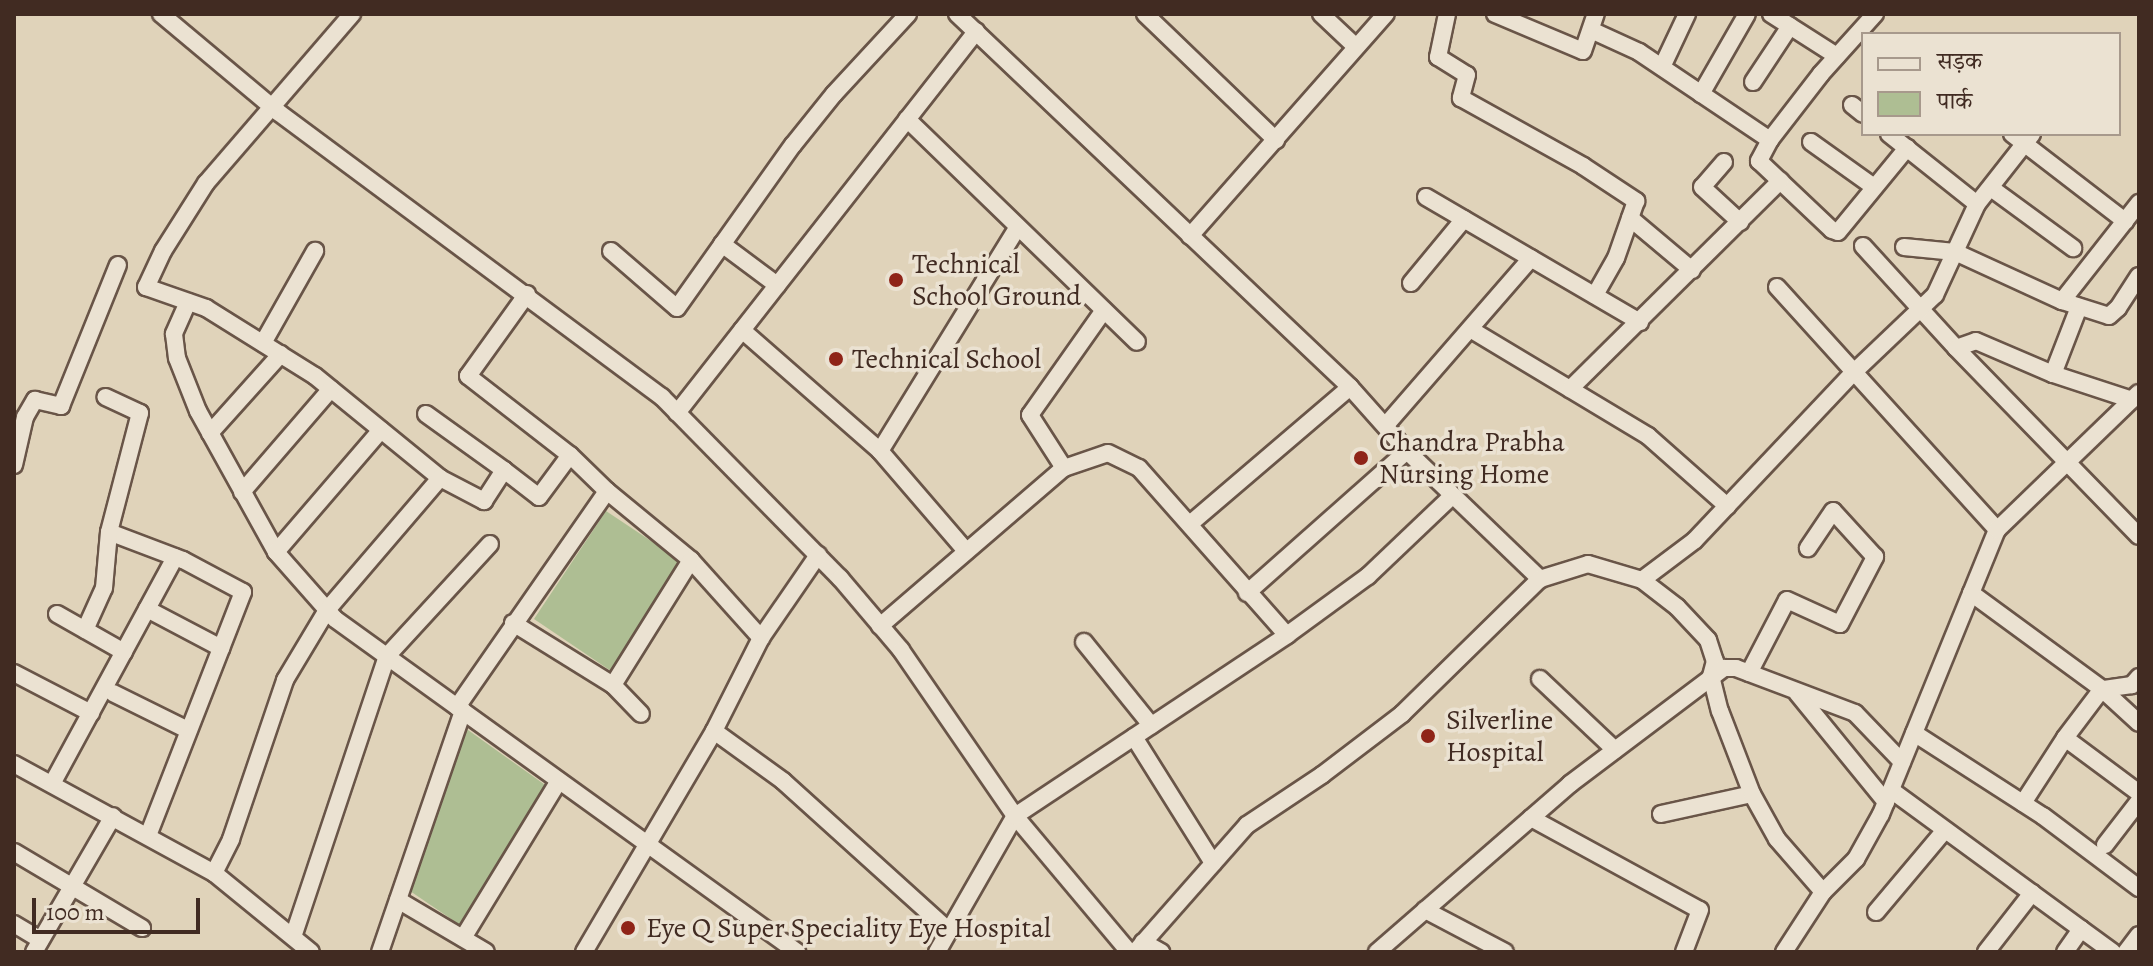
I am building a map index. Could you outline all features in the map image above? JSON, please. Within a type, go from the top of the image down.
[{"type":"street","points":[[161,14],[272,107],[662,397],[818,555],[880,626],[1015,816],[1136,949],[1161,952]]},
{"type":"street","points":[[352,14],[206,183],[163,251],[146,287],[206,308],[281,354],[331,389],[440,478],[484,501],[504,470]]},
{"type":"street","points":[[611,251],[677,308],[826,104],[908,14]]},
{"type":"street","points":[[957,14],[1350,387],[1407,451],[1540,579]]},
{"type":"street","points":[[1145,14],[1276,140]]},
{"type":"street","points":[[1321,14],[1356,47]]},
{"type":"street","points":[[1190,236],[1386,14]]},
{"type":"street","points":[[1447,14],[1438,57],[1467,75],[1461,98],[1632,197],[1635,206],[1616,258],[1595,295]]},
{"type":"street","points":[[1495,14],[1583,51],[1594,22],[1770,140]]},
{"type":"street","points":[[1662,67],[1687,14]]},
{"type":"street","points":[[1701,94],[1747,14]]},
{"type":"street","points":[[1771,14],[1837,56]]},
{"type":"street","points":[[1875,14],[1770,140],[1759,161],[1832,230],[1838,232],[1907,148]]},
{"type":"street","points":[[1753,82],[1790,26]]},
{"type":"street","points":[[677,413],[976,31]]},
{"type":"street","points":[[907,119],[1137,342]]},
{"type":"street","points":[[1892,136],[1977,204]]},
{"type":"street","points":[[1642,580],[1695,540],[1853,373],[1935,295],[1977,204],[1991,188],[2023,137],[2125,221]]},
{"type":"street","points":[[1811,142],[1874,187]]},
{"type":"street","points":[[1724,162],[1702,187],[1740,222]]},
{"type":"street","points":[[1570,389],[1780,181]]},
{"type":"street","points":[[1991,188],[2073,248]]},
{"type":"street","points":[[1426,197],[1640,322]]},
{"type":"street","points":[[2062,301],[2139,203]]},
{"type":"street","points":[[1630,218],[1692,270]]},
{"type":"street","points":[[1411,283],[1464,219]]},
{"type":"street","points":[[880,451],[1018,227]]},
{"type":"street","points":[[722,244],[777,285]]},
{"type":"street","points":[[1863,246],[1956,348],[2139,536]]},
{"type":"street","points":[[1904,247],[1955,252],[2062,301],[2109,316],[2139,276]]},
{"type":"street","points":[[263,343],[315,251]]},
{"type":"street","points":[[1386,425],[1531,258]]},
{"type":"street","points":[[14,465],[25,417],[35,400],[61,406],[118,265]]},
{"type":"street","points":[[1777,287],[1997,530]]},
{"type":"street","points":[[527,294],[468,376],[570,455],[607,491],[691,560],[761,638]]},
{"type":"street","points":[[188,302],[174,334],[177,358],[210,433],[276,552],[327,610],[797,952]]},
{"type":"street","points":[[2053,374],[2079,307]]},
{"type":"street","points":[[1064,468],[1030,415],[1104,310]]},
{"type":"street","points":[[1470,329],[1648,436],[1727,506]]},
{"type":"street","points":[[742,330],[880,451],[966,551]]},
{"type":"street","points":[[1956,348],[1976,341],[2053,374],[2135,397]]},
{"type":"street","points":[[210,433],[281,354]]},
{"type":"street","points":[[1191,523],[1350,387]]},
{"type":"street","points":[[242,492],[331,389]]},
{"type":"street","points":[[85,630],[104,588],[109,532],[140,413],[106,397]]},
{"type":"street","points":[[1784,952],[1823,892],[1856,859],[1888,796],[1997,530],[2135,397]]},
{"type":"street","points":[[426,414],[539,497],[570,455]]},
{"type":"street","points":[[276,552],[381,430]]},
{"type":"street","points":[[1247,593],[1407,451]]},
{"type":"street","points":[[880,626],[1064,468],[1108,453],[1139,468],[1191,523],[1247,593],[1287,635]]},
{"type":"street","points":[[214,873],[231,839],[285,680],[327,610],[440,478]]},
{"type":"street","points":[[380,952],[460,709],[513,623],[607,491]]},
{"type":"street","points":[[937,952],[1015,816],[1287,635],[1368,576],[1452,496]]},
{"type":"street","points":[[1749,673],[1787,600],[1840,624],[1875,557],[1833,511],[1808,548]]},
{"type":"street","points":[[109,532],[175,557],[243,592],[148,836]]},
{"type":"street","points":[[293,937],[387,656],[490,544]]},
{"type":"street","points":[[584,952],[714,731],[761,638],[818,555]]},
{"type":"street","points":[[52,784],[175,557]]},
{"type":"street","points":[[613,685],[691,560]]},
{"type":"street","points":[[1136,949],[1247,825],[1322,775],[1402,714],[1540,579],[1588,564],[1642,580],[1677,607],[1708,640],[1715,661],[1711,676],[1723,722],[1752,794],[1777,839],[1823,892]]},
{"type":"street","points":[[1971,593],[2102,689],[2139,723]]},
{"type":"street","points":[[147,609],[221,648]]},
{"type":"street","points":[[57,614],[124,652]]},
{"type":"street","points":[[513,623],[613,685],[641,714]]},
{"type":"street","points":[[1084,642],[1151,725]]},
{"type":"street","points":[[1377,952],[1531,818],[1711,676],[1729,667],[1855,713],[1902,762]]},
{"type":"street","points":[[14,673],[91,713]]},
{"type":"street","points":[[2023,803],[2065,738],[2102,689],[2132,685],[2139,677]]},
{"type":"street","points":[[1540,679],[1615,750]]},
{"type":"street","points":[[1796,692],[1888,796],[1945,830],[2113,952]]},
{"type":"street","points":[[113,693],[188,730]]},
{"type":"street","points":[[714,731],[795,791],[949,931]]},
{"type":"street","points":[[1914,733],[2087,846],[2139,888]]},
{"type":"street","points":[[1134,737],[1213,863]]},
{"type":"street","points":[[2065,738],[2139,793]]},
{"type":"street","points":[[14,764],[214,873],[311,952]]},
{"type":"street","points":[[463,938],[559,781]]},
{"type":"street","points":[[1661,814],[1752,794]]},
{"type":"street","points":[[2105,845],[2139,801]]},
{"type":"street","points":[[14,924],[37,946],[113,816]]},
{"type":"street","points":[[1531,818],[1700,910],[1684,952]]},
{"type":"street","points":[[1876,912],[1945,830]]},
{"type":"street","points":[[14,852],[142,928]]},
{"type":"street","points":[[1986,952],[2032,893]]},
{"type":"street","points":[[398,900],[486,952]]},
{"type":"street","points":[[1425,910],[1505,952]]},
{"type":"street","points":[[2065,952],[2081,929]]},
{"type":"street","points":[[2126,952],[2139,935]]},
{"type":"green space","points":[[606,511],[687,565],[614,673],[534,619]]},
{"type":"green space","points":[[461,725],[548,787],[460,925],[410,891]]},
{"type":"place","name":"Technical School Ground","points":[[896,280]]},
{"type":"place","name":"Technical School","points":[[836,359]]},
{"type":"place","name":"Chandra Prabha Nursing Home","points":[[1361,458]]},
{"type":"place","name":"Silverline Hospital","points":[[1428,736]]},
{"type":"place","name":"Eye Q Super Speciality Eye Hospital","points":[[628,928]]}]
